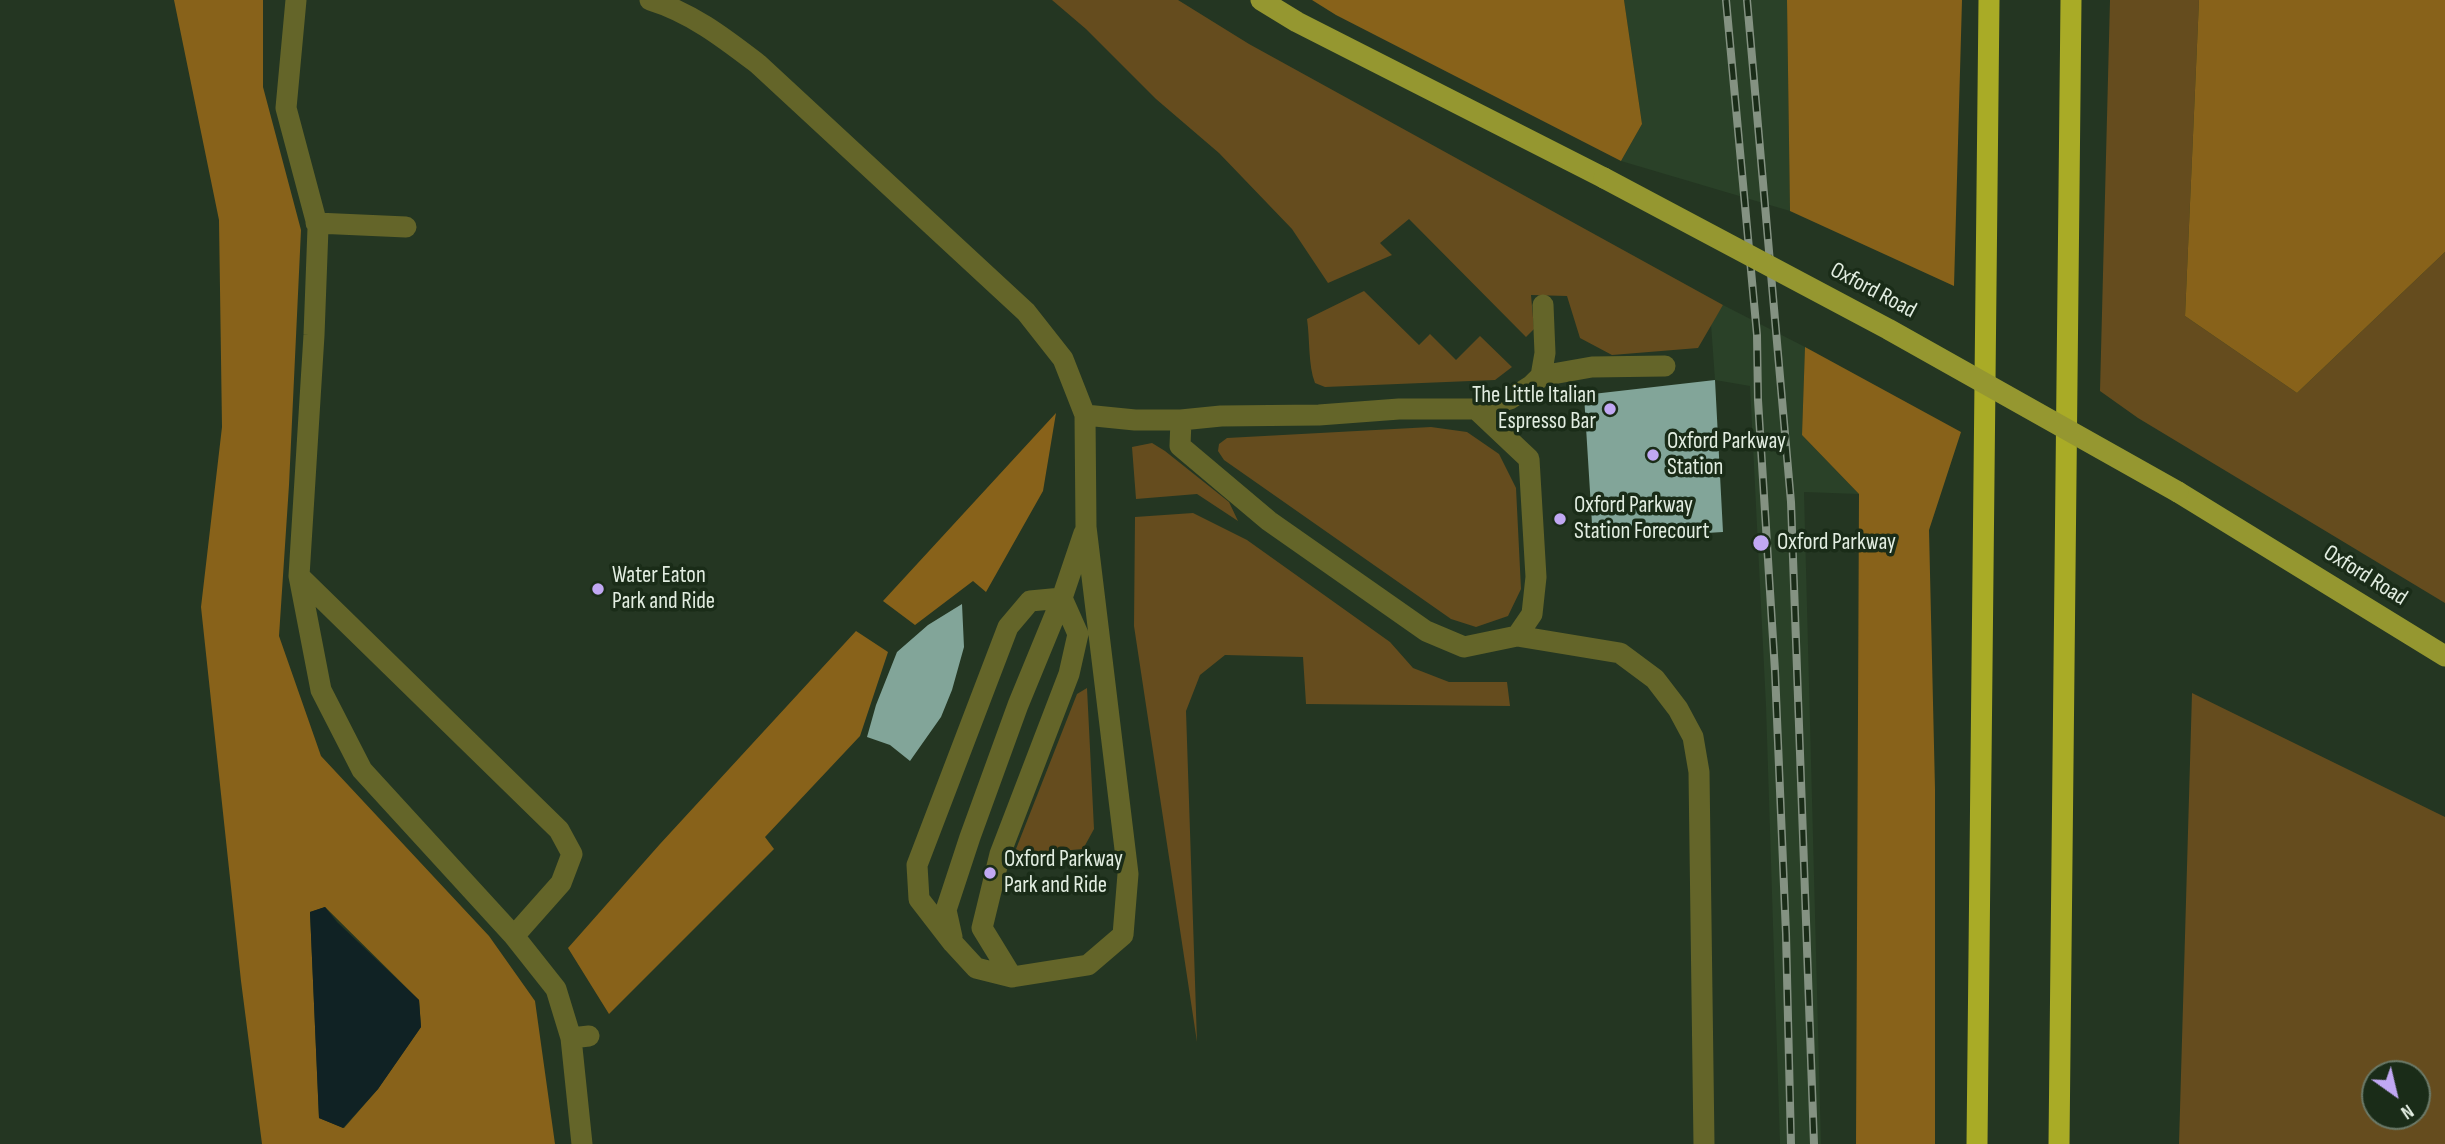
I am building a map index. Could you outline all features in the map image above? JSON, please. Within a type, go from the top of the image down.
[{"type":"highway","points":[[1977,1144],[1989,0]]},
{"type":"highway","points":[[2059,1144],[2071,0]]},
{"type":"main road","name":"Oxford Road","points":[[1261,0],[1297,22],[1604,178],[1888,329],[2178,492],[2445,656]]},
{"type":"lane","points":[[296,0],[286,108],[316,223],[314,335],[299,576],[321,690],[362,770],[514,936],[555,989],[580,1037],[582,1144]]},
{"type":"lane","points":[[650,0],[670,6],[711,27],[758,64],[1026,312],[1063,359],[1085,415],[1086,527],[1128,874],[1123,935],[1088,965],[1012,977],[976,968],[953,943],[919,899],[918,865],[1008,628],[1030,601],[1062,598]]},
{"type":"lane","points":[[316,223],[407,227]]},
{"type":"lane","points":[[1541,376],[1545,353],[1543,305]]},
{"type":"lane","points":[[1085,415],[1135,420],[1181,420],[1221,416],[1476,408],[1510,399],[1541,376],[1592,367],[1665,366]]},
{"type":"lane","points":[[1476,408],[1529,459],[1536,577],[1532,614],[1517,636]]},
{"type":"lane","points":[[1181,420],[1180,446],[1269,521],[1426,631],[1464,647],[1517,636],[1620,653],[1655,679],[1678,709],[1693,737],[1699,772],[1704,1144]]},
{"type":"lane","points":[[953,943],[946,910],[1018,705],[1062,598],[1086,527]]},
{"type":"lane","points":[[299,576],[559,830],[572,854],[561,883],[514,936]]},
{"type":"lane","points":[[1012,977],[982,928],[1000,854],[1069,674],[1078,634],[1062,598]]},
{"type":"shaded area","points":[[174,0],[263,0],[263,87],[301,230],[279,636],[321,756],[489,936],[535,1001],[555,1144],[262,1144],[241,981],[201,607],[222,427],[219,220]],"holes":[[[325,907],[419,1000],[421,1027],[378,1089],[344,1128],[319,1118],[310,912]]]},
{"type":"shaded area","points":[[1052,0],[1178,0],[1249,44],[1723,305],[1698,348],[1612,355],[1580,338],[1567,296],[1531,295],[1534,329],[1526,337],[1409,219],[1380,243],[1392,255],[1328,283],[1292,229],[1219,153],[1156,99],[1086,29]]},
{"type":"shaded area","points":[[1312,0],[1624,0],[1642,124],[1621,161],[1336,15]]},
{"type":"shaded area","points":[[1624,0],[1787,0],[1790,211],[1621,161],[1642,124]]},
{"type":"shaded area","points":[[1787,0],[1962,0],[1954,286],[1790,211]]},
{"type":"shaded area","points":[[2110,0],[2199,0],[2185,316],[2297,393],[2445,252],[2445,603],[2138,418],[2100,391]]},
{"type":"shaded area","points":[[2199,0],[2445,0],[2445,252],[2297,393],[2185,316]]},
{"type":"shaded area","points":[[1364,291],[1419,345],[1430,334],[1456,360],[1480,336],[1512,367],[1495,380],[1325,387],[1315,383],[1310,360],[1307,319]]},
{"type":"shaded area","points":[[1723,305],[1805,347],[1802,435],[1859,494],[1804,492],[1821,1144],[1780,1144],[1766,706],[1750,386],[1715,380],[1711,324]]},
{"type":"shaded area","points":[[1805,347],[1961,432],[1929,530],[1935,789],[1935,1144],[1856,1144],[1859,494],[1802,435]]},
{"type":"shaded area","points":[[1056,413],[1043,491],[986,592],[973,581],[915,625],[883,601]]},
{"type":"shaded area","points":[[1431,427],[1467,432],[1499,454],[1516,488],[1521,589],[1508,616],[1476,627],[1451,619],[1224,460],[1218,451],[1219,444],[1227,438]]},
{"type":"shaded area","points":[[1152,443],[1229,502],[1238,521],[1197,494],[1136,499],[1132,447]]},
{"type":"shaded area","points":[[1193,513],[1247,540],[1390,642],[1413,668],[1449,682],[1507,682],[1510,706],[1306,704],[1303,657],[1225,655],[1200,675],[1186,711],[1197,1042],[1134,626],[1135,517]]},
{"type":"shaded area","points":[[856,631],[888,652],[860,736],[765,837],[774,849],[609,1014],[568,948]]},
{"type":"shaded area","points":[[1087,688],[1094,829],[1083,849],[1025,854],[1016,849],[1077,694]]},
{"type":"shaded area","points":[[2192,693],[2445,817],[2445,1144],[2179,1144]]},
{"type":"shaded area","points":[[325,907],[337,922],[419,1000],[421,1027],[378,1089],[343,1128],[319,1118],[310,912]]},
{"type":"building","name":"Oxford Parkway Station","points":[[1715,380],[1723,532],[1593,540],[1584,395]]},
{"type":"building","points":[[962,604],[964,647],[952,690],[941,717],[910,761],[890,745],[867,737],[876,705],[897,652],[928,625]]},
{"type":"railway","points":[[1726,0],[1757,335],[1758,400],[1775,671],[1786,934],[1791,1144]]},
{"type":"railway","points":[[1747,0],[1791,502],[1814,1144]]},
{"type":"place","name":"The Little Italian Espresso Bar","points":[[1610,409]]},
{"type":"place","name":"Oxford Parkway Station","points":[[1653,455]]},
{"type":"place","name":"Oxford Parkway Station Forecourt","points":[[1560,519]]},
{"type":"place","name":"Oxford Parkway","points":[[1761,543]]},
{"type":"place","name":"Water Eaton Park and Ride","points":[[598,589]]},
{"type":"place","name":"Oxford Parkway Park and Ride","points":[[990,873]]}]
